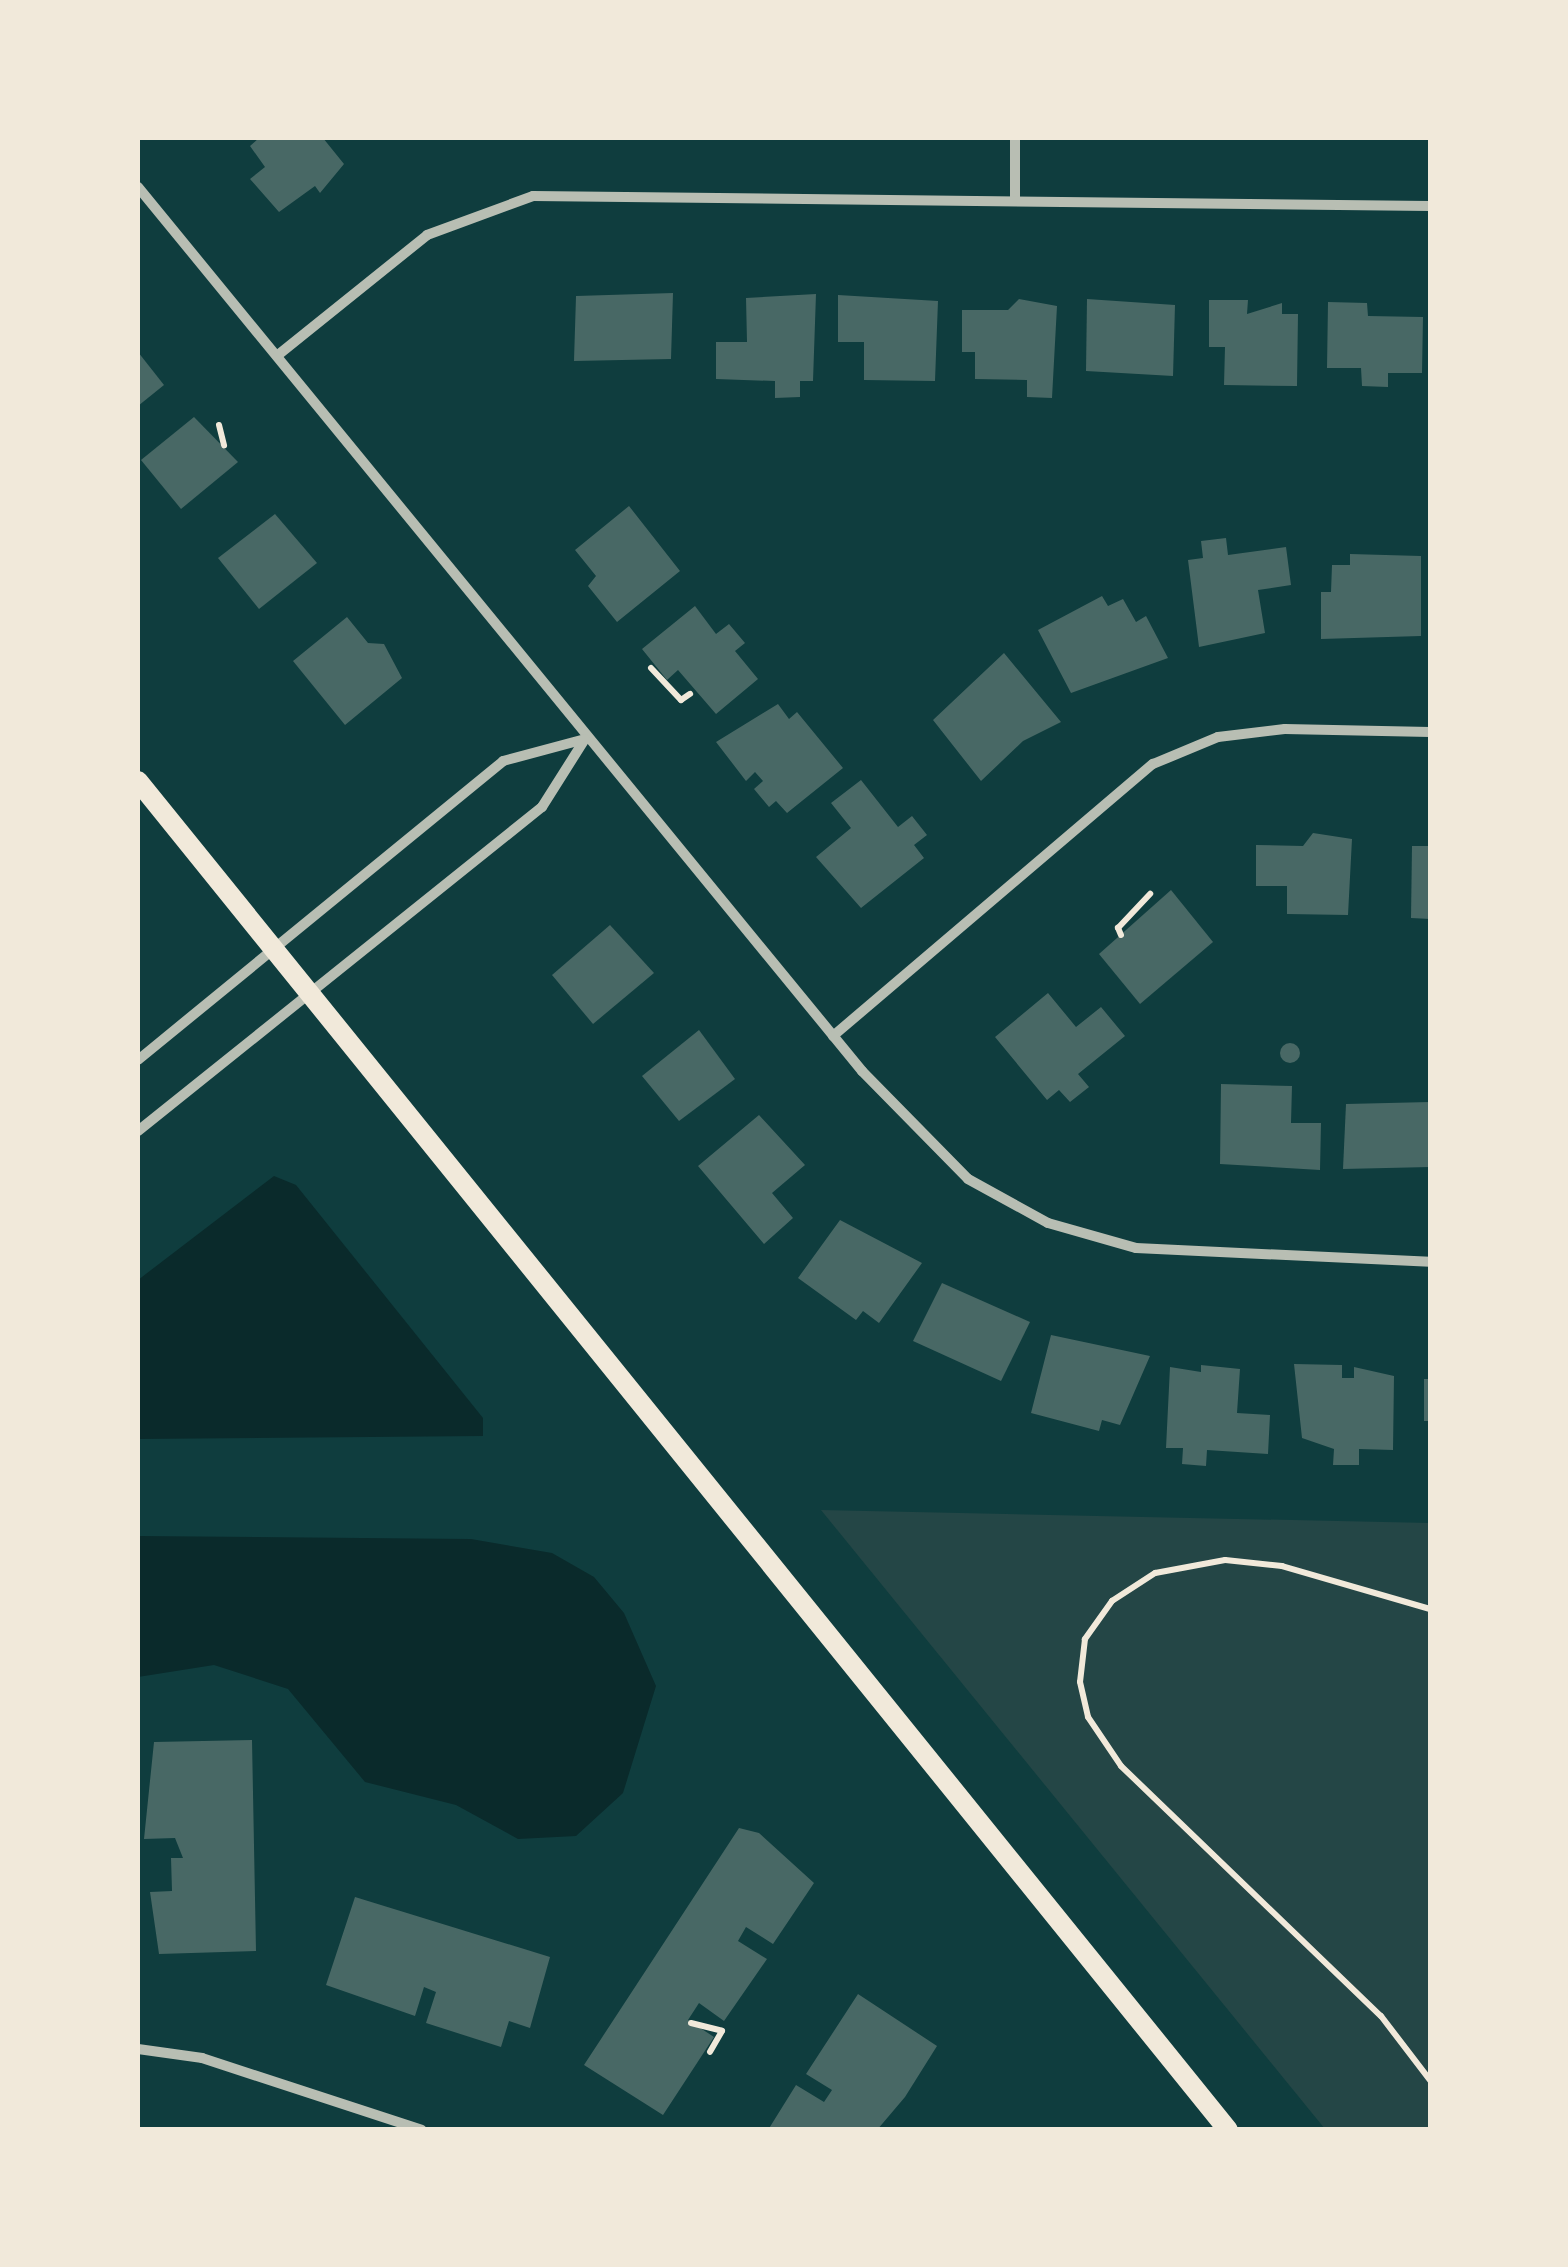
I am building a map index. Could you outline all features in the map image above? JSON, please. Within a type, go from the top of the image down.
[{"type":"main road","points":[[138,781],[1228,2130]]},
{"type":"street","points":[[1014,198],[1015,138]]},
{"type":"street","points":[[138,187],[278,355],[585,739],[832,1036],[968,1179],[1048,1223],[1136,1248],[1226,1259],[1430,1262]]},
{"type":"street","points":[[278,355],[428,235],[506,200],[558,193],[1430,206]]},
{"type":"street","points":[[832,1036],[1153,764],[1218,737],[1285,728],[1430,732]]},
{"type":"street","points":[[138,1060],[276,951],[503,761],[585,739]]},
{"type":"street","points":[[138,1131],[542,807],[585,739]]},
{"type":"street","points":[[138,2049],[202,2058],[422,2130]]},
{"type":"path","points":[[219,424],[224,445]]},
{"type":"path","points":[[651,668],[681,700],[690,694]]},
{"type":"path","points":[[1121,935],[1118,928],[1150,894]]},
{"type":"path","points":[[1430,1609],[1282,1566],[1225,1560],[1155,1574],[1112,1601],[1085,1639],[1080,1682],[1088,1717],[1121,1766],[1380,2016],[1430,2080]]},
{"type":"path","points":[[691,2023],[722,2031],[710,2052]]},
{"type":"shaded area","points":[[274,1176],[296,1185],[483,1418],[483,1436],[138,1439],[138,1280]]},
{"type":"shaded area","points":[[821,1510],[1430,1523],[1430,2129],[1325,2129]]},
{"type":"shaded area","points":[[138,1536],[471,1539],[552,1553],[594,1577],[624,1613],[656,1686],[623,1793],[576,1836],[518,1839],[456,1805],[365,1782],[288,1689],[214,1665],[138,1677]]},
{"type":"building","points":[[259,138],[323,138],[344,164],[320,193],[315,186],[279,212],[250,179],[265,167],[250,146]]},
{"type":"building","points":[[673,293],[671,359],[574,361],[576,296]]},
{"type":"building","points":[[816,294],[813,381],[800,381],[800,397],[775,398],[775,381],[716,379],[716,342],[747,342],[746,298]]},
{"type":"building","points":[[838,295],[938,301],[935,381],[864,380],[864,342],[838,342]]},
{"type":"building","points":[[1019,299],[1057,306],[1052,398],[1027,397],[1027,380],[975,379],[975,352],[962,352],[962,310],[1008,310]]},
{"type":"building","points":[[1087,299],[1175,305],[1173,376],[1086,371]]},
{"type":"building","points":[[1209,300],[1248,300],[1247,314],[1282,303],[1282,314],[1298,314],[1297,386],[1224,385],[1225,347],[1209,347]]},
{"type":"building","points":[[1328,302],[1367,303],[1368,316],[1423,317],[1422,373],[1388,373],[1388,387],[1362,386],[1361,368],[1327,368]]},
{"type":"building","points":[[138,352],[164,385],[138,406]]},
{"type":"building","points":[[194,417],[238,462],[181,509],[141,460]]},
{"type":"building","points":[[629,506],[680,571],[617,622],[588,586],[596,576],[575,550]]},
{"type":"building","points":[[275,514],[317,563],[259,609],[218,558]]},
{"type":"building","points":[[1226,538],[1228,555],[1286,547],[1291,585],[1258,590],[1265,633],[1199,647],[1188,560],[1203,558],[1201,541]]},
{"type":"building","points":[[1350,554],[1421,556],[1421,636],[1321,639],[1321,592],[1331,592],[1332,565],[1350,565]]},
{"type":"building","points":[[1102,596],[1108,606],[1123,599],[1136,622],[1146,616],[1168,658],[1071,693],[1038,630]]},
{"type":"building","points":[[695,606],[716,634],[729,624],[745,643],[735,651],[758,679],[716,714],[678,670],[667,680],[642,649]]},
{"type":"building","points":[[347,617],[368,643],[384,644],[402,678],[345,725],[293,661]]},
{"type":"building","points":[[1004,653],[1061,722],[1023,741],[981,781],[933,720]]},
{"type":"building","points":[[778,704],[789,719],[797,712],[843,768],[787,813],[776,801],[769,807],[754,789],[763,781],[755,772],[746,781],[716,742]]},
{"type":"building","points":[[861,780],[898,827],[912,816],[927,835],[914,845],[924,858],[861,908],[816,857],[851,828],[831,803]]},
{"type":"building","points":[[1313,833],[1352,839],[1348,915],[1287,914],[1287,886],[1256,886],[1256,845],[1303,846]]},
{"type":"building","points":[[1412,846],[1430,846],[1430,919],[1411,918]]},
{"type":"building","points":[[1171,890],[1213,942],[1140,1004],[1099,954]]},
{"type":"building","points":[[610,925],[654,973],[593,1024],[552,975]]},
{"type":"building","points":[[1048,993],[1076,1027],[1101,1007],[1125,1036],[1078,1074],[1089,1087],[1070,1102],[1059,1090],[1047,1100],[995,1037]]},
{"type":"building","points":[[699,1030],[735,1079],[679,1121],[642,1076]]},
{"type":"building","points":[[1290,1043],[1300,1053],[1290,1063],[1280,1053]]},
{"type":"building","points":[[1221,1084],[1292,1086],[1291,1123],[1321,1123],[1320,1170],[1220,1164]]},
{"type":"building","points":[[1430,1102],[1430,1167],[1343,1169],[1346,1104]]},
{"type":"building","points":[[759,1115],[805,1165],[772,1193],[793,1218],[764,1244],[698,1166]]},
{"type":"building","points":[[840,1220],[922,1263],[879,1323],[863,1311],[856,1320],[798,1278]]},
{"type":"building","points":[[942,1283],[1030,1322],[1001,1381],[913,1341]]},
{"type":"building","points":[[1051,1335],[1150,1356],[1120,1425],[1102,1420],[1099,1431],[1031,1413]]},
{"type":"building","points":[[1294,1364],[1342,1365],[1342,1378],[1354,1378],[1354,1367],[1394,1376],[1393,1450],[1359,1449],[1359,1465],[1333,1465],[1334,1449],[1302,1438]]},
{"type":"building","points":[[1201,1365],[1240,1369],[1237,1413],[1270,1415],[1268,1454],[1207,1450],[1206,1466],[1182,1464],[1183,1448],[1166,1448],[1170,1367],[1201,1372]]},
{"type":"building","points":[[1424,1379],[1430,1379],[1430,1421],[1424,1421]]},
{"type":"building","points":[[252,1740],[256,1951],[159,1954],[150,1892],[172,1891],[171,1858],[183,1858],[175,1838],[144,1839],[154,1742]]},
{"type":"building","points":[[739,1828],[759,1833],[814,1883],[773,1944],[746,1927],[738,1941],[767,1959],[724,2021],[699,2003],[688,2020],[714,2037],[663,2115],[584,2065]]},
{"type":"building","points":[[355,1897],[550,1957],[530,2028],[509,2021],[501,2047],[426,2023],[436,1992],[424,1987],[415,2016],[326,1985]]},
{"type":"building","points":[[858,1994],[937,2046],[905,2097],[877,2130],[768,2130],[796,2085],[824,2102],[832,2090],[806,2074]]}]
